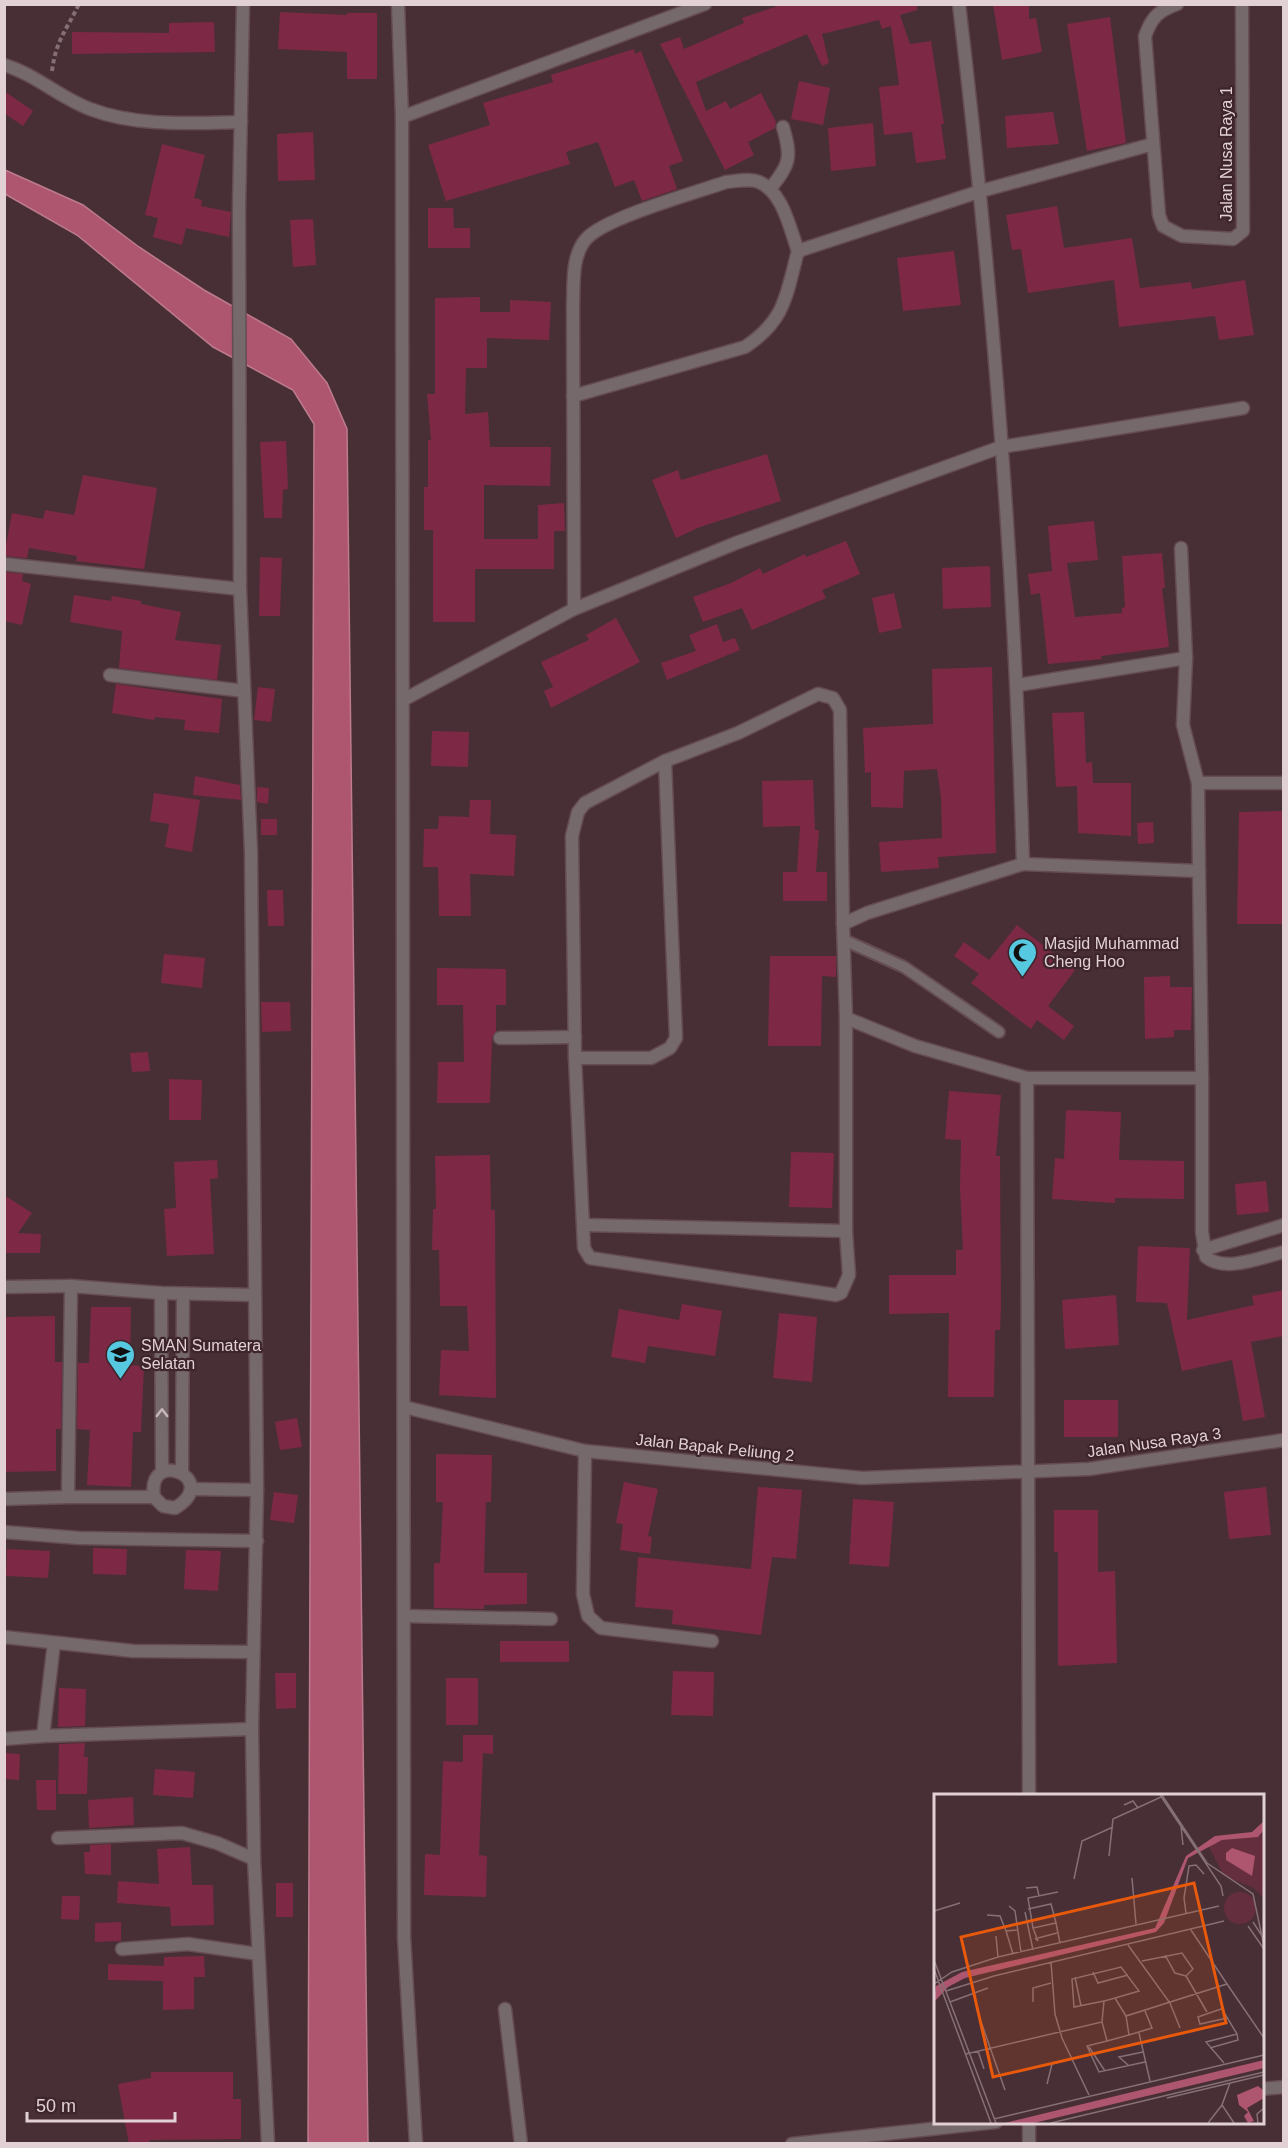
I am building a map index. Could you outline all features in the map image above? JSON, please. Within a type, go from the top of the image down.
[{"type":"street","points":[[243,4],[239,293],[240,590],[251,852],[257,1490],[252,1729],[254,1859],[268,2144]]},
{"type":"street","points":[[398,4],[402,117],[404,1937],[416,2144]]},
{"type":"street","points":[[402,117],[705,4]]},
{"type":"street","points":[[959,4],[981,191],[1001,447],[1018,685],[1023,864]]},
{"type":"street","name":"Jalan Nusa Raya 1","points":[[1177,4],[1161,10],[1154,17],[1145,36],[1159,215],[1163,226],[1182,236],[1238,237],[1243,231],[1244,205],[1242,4]]},
{"type":"street","points":[[4,65],[50,87],[88,109],[106,114],[176,123],[241,122]]},
{"type":"street","points":[[770,189],[786,169],[789,159],[789,148],[783,127]]},
{"type":"street","points":[[798,251],[981,191],[1153,144]]},
{"type":"street","points":[[573,396],[745,347],[776,321],[785,299],[798,251],[782,210],[770,189],[758,182],[726,182],[605,225],[585,239],[574,265],[573,396],[574,609]]},
{"type":"street","points":[[403,700],[574,609],[736,543],[1001,447],[1243,408]]},
{"type":"street","points":[[1181,548],[1186,658],[1183,725],[1198,783],[1203,1250],[1206,1257],[1221,1265],[1284,1252]]},
{"type":"street","points":[[4,564],[240,590]]},
{"type":"street","points":[[1018,685],[1186,658]]},
{"type":"street","points":[[110,675],[244,691]]},
{"type":"street","points":[[818,694],[833,698],[840,710],[846,1018],[846,1231],[849,1275],[845,1288],[836,1295],[596,1261],[585,1252],[575,1058],[573,836],[576,818],[585,803],[665,761],[738,733],[818,694]]},
{"type":"street","points":[[575,1058],[651,1058],[670,1048],[676,1038],[665,761]]},
{"type":"street","points":[[1198,783],[1284,783]]},
{"type":"street","points":[[843,924],[867,913],[1023,864],[1199,871]]},
{"type":"street","points":[[846,1018],[915,1046],[1027,1078],[1202,1078]]},
{"type":"street","points":[[500,1038],[575,1037]]},
{"type":"street","points":[[1027,1078],[1029,1794]]},
{"type":"street","points":[[1203,1250],[1284,1225]]},
{"type":"street","points":[[584,1226],[846,1231]]},
{"type":"street","points":[[4,1287],[71,1286],[161,1293],[255,1295]]},
{"type":"street","points":[[68,1497],[71,1286]]},
{"type":"street","points":[[161,1293],[162,1472]]},
{"type":"street","points":[[182,1472],[183,1294]]},
{"type":"street","name":"Jalan Bapak Peliung 2","points":[[404,1407],[585,1451],[862,1478],[1028,1470]]},
{"type":"street","name":"Jalan Nusa Raya 3","points":[[1028,1470],[1089,1469],[1284,1440]]},
{"type":"street","points":[[585,1451],[583,1594],[588,1616],[601,1628],[712,1641]]},
{"type":"street","points":[[172,1470],[182,1472],[189,1479],[191,1489],[186,1501],[175,1508],[163,1506],[154,1497],[152,1488],[155,1479],[162,1472],[172,1470]]},
{"type":"street","points":[[191,1489],[257,1490]]},
{"type":"street","points":[[4,1499],[154,1497]]},
{"type":"street","points":[[4,1532],[79,1538],[257,1541]]},
{"type":"street","points":[[404,1616],[551,1619]]},
{"type":"street","points":[[4,1637],[133,1651],[254,1653]]},
{"type":"street","points":[[43,1736],[54,1643]]},
{"type":"street","points":[[4,1739],[252,1729]]},
{"type":"street","points":[[58,1838],[182,1833],[217,1843],[254,1859]]},
{"type":"street","points":[[122,1949],[188,1944],[258,1954]]},
{"type":"street","points":[[505,2009],[521,2144]]},
{"type":"street","points":[[1264,2089],[1284,2087]]},
{"type":"street","points":[[792,2144],[977,2124]]},
{"type":"street","points":[[1029,2124],[1029,2144]]},
{"type":"lane","points":[[844,940],[904,967],[999,1032]]},
{"type":"path","points":[[50,87],[55,53],[62,32],[79,4]]},
{"type":"shaded area","points":[[5,170],[83,205],[139,247],[204,290],[291,339],[327,383],[347,429],[368,2143],[308,2143],[314,424],[293,390],[213,347],[77,235],[5,194]]},
{"type":"building","points":[[784,4],[917,4],[917,10],[900,15],[910,44],[931,41],[944,124],[941,124],[946,159],[916,163],[912,132],[884,135],[879,87],[899,85],[891,26],[882,29],[879,20],[822,34],[829,63],[822,66],[807,34],[696,82],[706,111],[726,101],[730,109],[761,93],[776,122],[775,128],[748,142],[754,155],[725,170],[660,44],[680,37],[684,49],[744,23],[742,18]]},
{"type":"building","points":[[993,4],[1029,4],[1029,19],[1036,18],[1042,52],[1002,60]]},
{"type":"building","points":[[280,12],[347,15],[347,13],[377,13],[377,79],[347,79],[347,52],[278,49]]},
{"type":"building","points":[[1110,17],[1126,143],[1087,151],[1067,24]]},
{"type":"building","points":[[214,22],[215,52],[72,54],[72,32],[169,33],[169,23]]},
{"type":"building","points":[[634,49],[635,54],[641,51],[683,161],[669,166],[677,189],[642,201],[634,180],[615,187],[598,142],[566,152],[570,164],[446,201],[428,145],[490,125],[483,103],[553,82],[551,75]]},
{"type":"building","points":[[799,81],[830,88],[823,125],[791,119]]},
{"type":"building","points":[[4,91],[33,111],[23,126],[4,113]]},
{"type":"building","points":[[1053,112],[1059,144],[1007,148],[1005,116]]},
{"type":"building","points":[[873,123],[876,166],[831,171],[828,128]]},
{"type":"building","points":[[313,132],[315,180],[278,181],[277,134]]},
{"type":"building","points":[[162,144],[205,155],[194,198],[202,200],[201,206],[231,212],[229,237],[186,228],[182,245],[153,237],[158,218],[145,215]]},
{"type":"building","points":[[1057,206],[1064,248],[1132,238],[1140,288],[1191,282],[1192,289],[1245,280],[1254,335],[1219,340],[1215,316],[1119,327],[1114,280],[1028,293],[1021,249],[1012,250],[1006,215]]},
{"type":"building","points":[[428,208],[453,208],[454,228],[470,228],[470,248],[428,248]]},
{"type":"building","points":[[313,219],[316,265],[293,267],[290,220]]},
{"type":"building","points":[[954,251],[961,305],[903,311],[897,258]]},
{"type":"building","points":[[480,297],[480,312],[510,312],[510,300],[551,302],[549,340],[487,338],[487,368],[466,368],[465,414],[488,412],[490,447],[551,447],[550,486],[484,485],[484,539],[538,539],[538,505],[564,503],[565,531],[554,531],[554,569],[475,569],[475,622],[433,622],[433,530],[424,530],[424,487],[428,487],[428,440],[431,440],[427,394],[435,394],[435,298]]},
{"type":"building","points":[[286,441],[288,489],[283,490],[282,518],[264,518],[260,442]]},
{"type":"building","points":[[767,454],[781,501],[700,527],[676,538],[652,480],[678,470],[681,480]]},
{"type":"building","points":[[83,475],[157,488],[144,569],[76,561],[77,556],[29,548],[27,558],[4,556],[12,513],[43,519],[45,510],[74,515]]},
{"type":"building","points":[[1094,521],[1098,560],[1067,563],[1075,617],[1122,613],[1122,608],[1125,607],[1122,556],[1162,553],[1165,588],[1162,588],[1169,647],[1101,656],[1102,659],[1048,664],[1040,593],[1031,595],[1028,574],[1052,571],[1048,526]]},
{"type":"building","points":[[846,541],[860,574],[822,590],[826,598],[752,630],[742,608],[703,622],[693,597],[731,583],[760,568],[763,574],[805,554],[806,557]]},
{"type":"building","points":[[260,557],[282,558],[280,616],[259,616]]},
{"type":"building","points":[[990,566],[991,607],[943,609],[942,568]]},
{"type":"building","points":[[4,572],[23,574],[22,581],[31,584],[22,625],[4,621]]},
{"type":"building","points":[[894,593],[902,628],[879,633],[872,598]]},
{"type":"building","points":[[74,595],[111,601],[112,596],[181,612],[175,640],[221,645],[217,680],[119,668],[122,631],[70,622]]},
{"type":"building","points":[[616,618],[640,662],[551,708],[544,691],[553,687],[541,662],[589,640],[586,635]]},
{"type":"building","points":[[717,624],[723,642],[735,638],[740,650],[667,680],[661,663],[696,651],[689,635]]},
{"type":"building","points":[[992,667],[996,853],[938,857],[939,868],[881,872],[879,842],[942,838],[941,798],[937,769],[904,771],[903,808],[871,807],[871,772],[865,773],[863,728],[933,724],[932,669]]},
{"type":"building","points":[[116,684],[222,699],[219,733],[184,730],[185,720],[155,717],[154,720],[112,713]]},
{"type":"building","points":[[258,687],[275,689],[271,722],[254,720]]},
{"type":"building","points":[[1084,712],[1086,763],[1092,762],[1093,783],[1131,783],[1131,836],[1078,833],[1077,786],[1056,787],[1052,713]]},
{"type":"building","points":[[432,731],[469,732],[468,767],[431,766]]},
{"type":"building","points":[[195,776],[240,785],[241,800],[193,795]]},
{"type":"building","points":[[813,780],[815,830],[819,830],[816,872],[827,872],[827,901],[783,901],[783,872],[797,872],[800,826],[763,827],[762,781]]},
{"type":"building","points":[[257,787],[269,788],[268,804],[257,802]]},
{"type":"building","points":[[154,793],[200,800],[192,852],[165,847],[169,824],[150,821]]},
{"type":"building","points":[[470,800],[491,800],[490,834],[516,835],[514,876],[470,874],[471,916],[439,916],[438,867],[423,867],[424,829],[438,829],[439,816],[469,817]]},
{"type":"building","points":[[1282,811],[1284,924],[1237,924],[1239,812]]},
{"type":"building","points":[[261,819],[277,819],[277,835],[261,835]]},
{"type":"building","points":[[1153,822],[1154,843],[1138,844],[1137,823]]},
{"type":"building","points":[[267,890],[283,890],[284,926],[268,926]]},
{"type":"building","name":"Masjid Muhammad Cheng Hoo","points":[[1017,925],[1075,970],[1048,1006],[1074,1026],[1064,1040],[1037,1020],[1031,1029],[971,983],[979,974],[954,956],[964,942],[989,960]]},
{"type":"building","points":[[164,954],[205,958],[202,988],[161,983]]},
{"type":"building","points":[[770,956],[836,956],[836,977],[822,976],[821,1046],[768,1046]]},
{"type":"building","points":[[437,968],[506,969],[506,1005],[496,1005],[496,1031],[492,1038],[490,1103],[437,1103],[438,1062],[464,1062],[463,1005],[437,1005]]},
{"type":"building","points":[[1170,976],[1170,987],[1192,987],[1191,1030],[1174,1030],[1174,1037],[1145,1039],[1144,977]]},
{"type":"building","points":[[261,1002],[290,1002],[291,1031],[262,1032]]},
{"type":"building","points":[[148,1052],[150,1071],[132,1072],[130,1053]]},
{"type":"building","points":[[169,1079],[202,1080],[201,1120],[169,1120]]},
{"type":"building","points":[[949,1091],[1001,1095],[996,1156],[1000,1156],[1001,1308],[1000,1330],[995,1330],[994,1397],[948,1397],[949,1313],[889,1314],[889,1275],[956,1275],[956,1250],[963,1250],[960,1188],[961,1140],[945,1139]]},
{"type":"building","points":[[1066,1110],[1121,1112],[1119,1160],[1184,1161],[1184,1199],[1115,1198],[1115,1203],[1052,1199],[1055,1158],[1064,1159]]},
{"type":"building","points":[[791,1152],[834,1153],[832,1208],[789,1207]]},
{"type":"building","points":[[490,1155],[491,1210],[495,1210],[496,1398],[439,1395],[441,1350],[469,1351],[467,1306],[440,1306],[439,1250],[432,1250],[433,1209],[436,1209],[435,1156]]},
{"type":"building","points":[[217,1160],[218,1178],[210,1179],[214,1254],[167,1256],[164,1209],[176,1208],[174,1162]]},
{"type":"building","points":[[1266,1181],[1269,1212],[1237,1215],[1235,1184]]},
{"type":"building","points":[[4,1195],[32,1213],[18,1233],[41,1234],[40,1253],[4,1253]]},
{"type":"building","points":[[1138,1246],[1190,1248],[1187,1320],[1254,1305],[1252,1296],[1284,1290],[1284,1336],[1251,1342],[1265,1417],[1243,1421],[1232,1360],[1182,1371],[1167,1303],[1136,1302]]},
{"type":"building","points":[[1116,1295],[1119,1345],[1065,1349],[1062,1300]]},
{"type":"building","points":[[682,1304],[722,1311],[715,1356],[648,1346],[645,1363],[611,1357],[619,1309],[679,1320]]},
{"type":"building","points":[[91,1307],[131,1307],[130,1365],[144,1366],[141,1432],[133,1432],[131,1487],[87,1485],[90,1430],[77,1429],[78,1363],[89,1363]]},
{"type":"building","points":[[779,1313],[817,1317],[812,1382],[773,1378]]},
{"type":"building","points":[[55,1316],[55,1362],[62,1362],[61,1429],[56,1429],[56,1471],[4,1472],[4,1317]]},
{"type":"building","points":[[1064,1400],[1118,1400],[1118,1437],[1064,1437]]},
{"type":"building","points":[[297,1418],[302,1447],[280,1450],[275,1422]]},
{"type":"building","points":[[436,1454],[492,1455],[491,1502],[486,1502],[484,1573],[527,1573],[527,1604],[484,1605],[484,1609],[434,1608],[434,1563],[440,1563],[443,1502],[436,1502]]},
{"type":"building","points":[[624,1482],[658,1489],[648,1536],[652,1537],[650,1554],[620,1550],[623,1524],[616,1523]]},
{"type":"building","points":[[758,1487],[802,1490],[796,1559],[772,1557],[761,1635],[672,1624],[673,1610],[635,1607],[638,1557],[751,1569]]},
{"type":"building","points":[[1266,1487],[1271,1535],[1229,1539],[1224,1492]]},
{"type":"building","points":[[274,1492],[298,1495],[294,1523],[270,1520]]},
{"type":"building","points":[[853,1499],[894,1502],[889,1567],[849,1564]]},
{"type":"building","points":[[1054,1510],[1098,1510],[1098,1572],[1115,1571],[1117,1663],[1058,1666],[1058,1552],[1054,1552]]},
{"type":"building","points":[[93,1548],[127,1549],[126,1575],[93,1574]]},
{"type":"building","points":[[7,1549],[50,1551],[48,1578],[6,1576]]},
{"type":"building","points":[[186,1550],[221,1551],[218,1591],[184,1589]]},
{"type":"building","points":[[500,1641],[569,1641],[569,1662],[500,1662]]},
{"type":"building","points":[[673,1671],[714,1672],[713,1716],[671,1715]]},
{"type":"building","points":[[275,1673],[296,1673],[296,1708],[276,1709]]},
{"type":"building","points":[[446,1678],[478,1678],[478,1725],[446,1725]]},
{"type":"building","points":[[59,1688],[86,1689],[85,1726],[58,1727]]},
{"type":"building","points":[[463,1735],[493,1735],[493,1754],[483,1753],[479,1855],[487,1856],[486,1897],[424,1895],[425,1854],[440,1855],[443,1761],[463,1762]]},
{"type":"building","points":[[85,1743],[84,1757],[88,1757],[87,1794],[58,1794],[59,1744]]},
{"type":"building","points":[[4,1753],[20,1754],[19,1780],[4,1779]]},
{"type":"building","points":[[155,1769],[195,1772],[193,1798],[153,1795]]},
{"type":"building","points":[[36,1780],[56,1780],[56,1810],[37,1810]]},
{"type":"building","points":[[133,1797],[134,1825],[89,1828],[88,1800]]},
{"type":"building","points":[[111,1844],[111,1875],[85,1874],[84,1852],[90,1852],[90,1845]]},
{"type":"building","points":[[190,1847],[192,1885],[213,1885],[214,1925],[171,1926],[170,1907],[117,1903],[118,1881],[159,1884],[157,1849]]},
{"type":"building","points":[[276,1883],[293,1883],[293,1917],[276,1917]]},
{"type":"building","points":[[62,1896],[80,1896],[79,1920],[61,1919]]},
{"type":"building","points":[[121,1922],[121,1941],[95,1942],[95,1923]]},
{"type":"building","points":[[204,1956],[205,1977],[194,1977],[194,2009],[163,2010],[163,1981],[108,1980],[108,1964],[164,1966],[164,1957]]},
{"type":"building","points":[[151,2072],[233,2072],[233,2099],[241,2099],[241,2139],[149,2140],[150,2144],[129,2144],[118,2084],[151,2078]]},
{"type":"place","name":"Masjid Muhammad Cheng Hoo","points":[[1023,978]]},
{"type":"place","name":"SMAN Sumatera Selatan","points":[[120,1380]]}]
